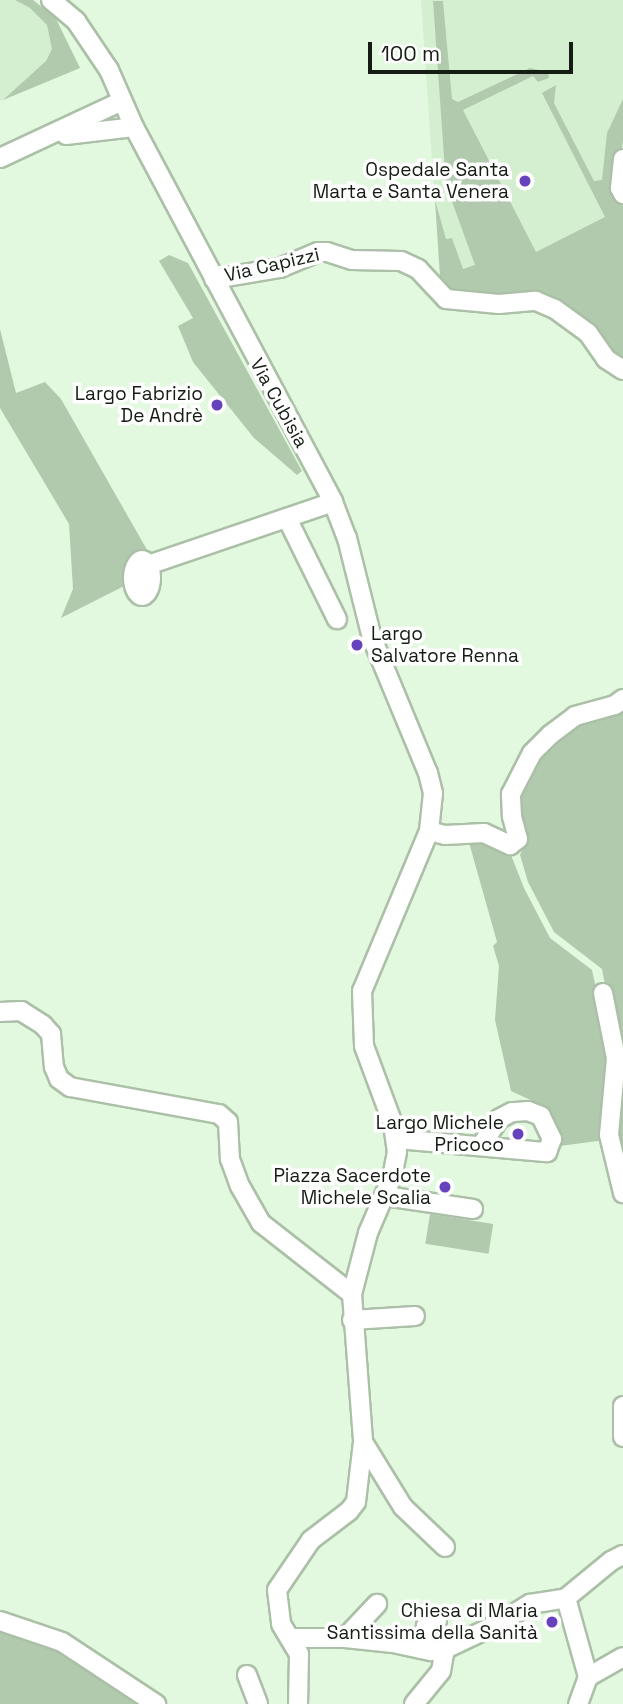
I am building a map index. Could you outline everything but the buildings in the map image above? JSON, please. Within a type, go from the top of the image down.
[{"type":"street","name":"Via Cubisia","points":[[53,1],[76,21],[108,70],[134,127],[333,502],[347,538],[372,638],[428,773],[433,793],[429,831],[362,991],[363,1046],[397,1139]]},
{"type":"street","points":[[0,158],[122,101]]},
{"type":"street","points":[[42,140],[91,130],[134,127]]},
{"type":"street","points":[[623,159],[620,188],[623,194]]},
{"type":"street","name":"Via Capizzi","points":[[214,279],[280,268],[318,252],[352,260],[401,261],[418,269],[446,299],[499,304],[536,301],[555,309],[588,333],[606,359],[623,370]]},
{"type":"street","points":[[148,565],[333,502]]},
{"type":"street","points":[[287,518],[337,619]]},
{"type":"street","points":[[429,831],[445,835],[484,833],[510,845],[518,839],[512,816],[511,794],[532,753],[575,716],[615,705],[623,699]]},
{"type":"street","points":[[603,993],[616,1058],[609,1135],[623,1193]]},
{"type":"street","points":[[0,1012],[22,1012],[43,1025],[51,1034],[54,1067],[58,1079],[69,1087],[219,1114],[228,1122],[230,1159],[240,1186],[261,1223],[352,1294]]},
{"type":"street","points":[[299,1704],[299,1654],[281,1624],[277,1590],[311,1540],[349,1511],[356,1502],[363,1442],[352,1294],[368,1233],[385,1196],[396,1161],[397,1139],[481,1146]]},
{"type":"street","points":[[385,1196],[473,1209]]},
{"type":"street","points":[[352,1320],[415,1316]]},
{"type":"street","points":[[623,1406],[623,1437]]},
{"type":"street","points":[[363,1442],[403,1507],[445,1547]]},
{"type":"street","points":[[291,1638],[345,1638],[422,1649],[445,1648],[496,1625],[530,1604],[566,1598],[603,1567],[623,1555]]},
{"type":"street","points":[[566,1598],[588,1677],[578,1704]]},
{"type":"street","points":[[345,1638],[377,1604]]},
{"type":"street","points":[[0,1621],[72,1647],[156,1704]]},
{"type":"street","points":[[422,1649],[426,1626],[437,1621]]},
{"type":"street","points":[[414,1704],[441,1671],[445,1648]]},
{"type":"street","points":[[588,1677],[623,1657]]},
{"type":"street","points":[[247,1675],[258,1704]]},
{"type":"shaded area","points":[[0,0],[33,0],[46,9],[56,19],[80,68],[0,101]]},
{"type":"shaded area","points":[[15,0],[33,0],[56,19],[80,68],[3,100],[46,61],[52,49],[47,25],[30,8]]},
{"type":"shaded area","name":"Ospedale Santa Marta e Santa Venera","points":[[421,0],[623,0],[623,141],[616,189],[623,207],[555,306],[441,291]]},
{"type":"shaded area","points":[[433,1],[443,1],[452,99],[458,102],[530,68],[548,72],[549,78],[538,82],[533,76],[463,110],[536,252],[605,217],[542,93],[556,85],[554,103],[594,181],[602,180],[607,133],[623,99],[623,141],[616,189],[623,207],[623,366],[555,306],[441,291],[435,200],[446,239],[452,238],[463,269],[475,265],[446,185]]},
{"type":"shaded area","points":[[169,255],[188,263],[302,471],[297,475],[254,438],[193,362],[178,326],[193,318],[159,261]]},
{"type":"shaded area","points":[[0,329],[16,393],[45,382],[61,399],[150,555],[137,554],[126,561],[125,575],[132,582],[61,618],[73,589],[69,524],[0,408]]},
{"type":"shaded area","points":[[623,705],[623,1033],[613,1026],[602,969],[554,932],[528,882],[520,855],[524,846],[524,829],[515,800],[535,755],[560,732]]},
{"type":"shaded area","points":[[480,838],[509,850],[524,888],[550,938],[592,970],[612,1062],[605,1140],[560,1146],[555,1121],[539,1104],[511,1091],[495,1020],[499,966],[493,946],[497,942],[468,839]]},
{"type":"shaded area","points":[[623,1052],[623,1176],[614,1144]]},
{"type":"shaded area","points":[[430,1214],[493,1224],[489,1254],[425,1244]]},
{"type":"shaded area","points":[[0,1629],[59,1647],[142,1704],[0,1704]]},
{"type":"place","name":"Ospedale Santa Marta e Santa Venera","points":[[525,181]]},
{"type":"place","name":"Largo Fabrizio De Andrè","points":[[217,405]]},
{"type":"place","name":"Largo Salvatore Renna","points":[[357,645]]},
{"type":"place","name":"Largo Michele Pricoco","points":[[518,1134]]},
{"type":"place","name":"Piazza Sacerdote Michele Scalia","points":[[445,1187]]},
{"type":"place","name":"Chiesa di Maria Santissima della Sanità","points":[[552,1622]]}]
